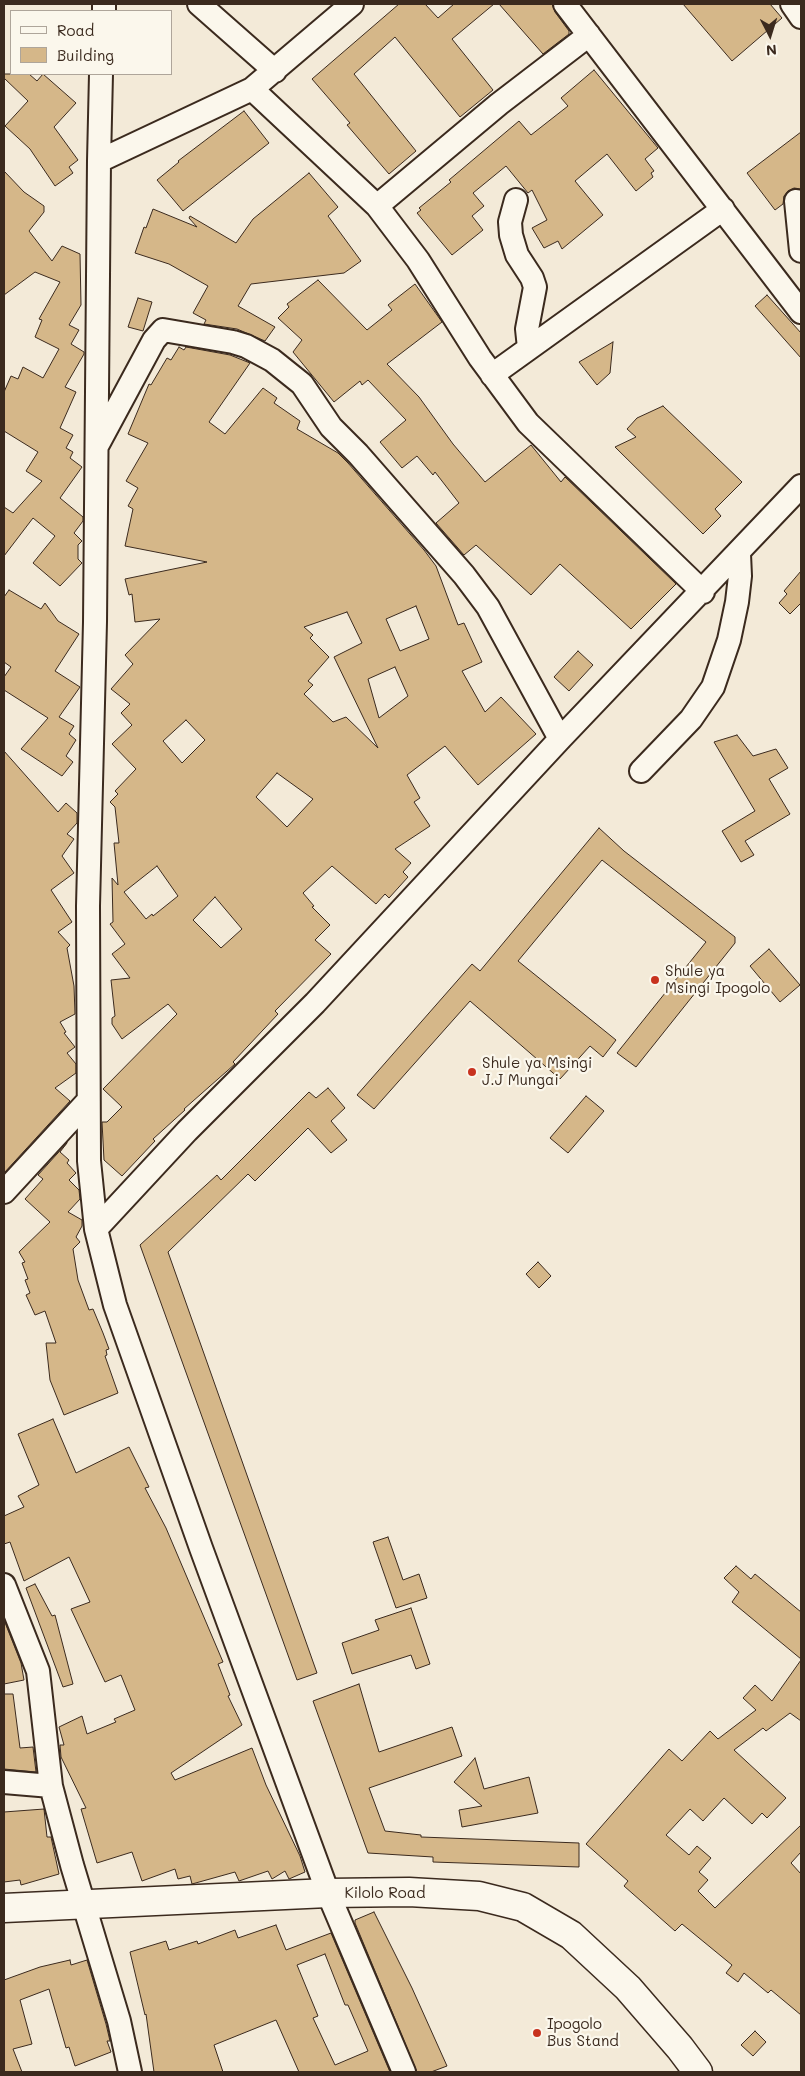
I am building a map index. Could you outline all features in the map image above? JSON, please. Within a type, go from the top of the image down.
[{"type":"main road","name":"Kilolo Road","points":[[4,1908],[328,1893],[409,1892],[479,1896],[524,1907],[571,1935],[594,1954],[628,1988],[698,2072]]},
{"type":"street","points":[[198,4],[275,71]]},
{"type":"street","points":[[99,161],[252,89],[352,4]]},
{"type":"street","points":[[565,4],[801,312]]},
{"type":"street","points":[[792,4],[801,17]]},
{"type":"street","points":[[378,206],[499,104],[589,35]]},
{"type":"street","points":[[102,75],[99,161],[95,622],[88,840],[89,1162],[96,1229],[115,1305],[146,1394],[328,1893],[404,2072]]},
{"type":"street","points":[[252,89],[378,206],[418,260],[492,375],[528,423],[703,592]]},
{"type":"street","points":[[516,200],[510,222],[511,235],[517,255],[532,278],[534,288],[527,329],[529,348]]},
{"type":"street","points":[[796,201],[801,251]]},
{"type":"street","points":[[492,375],[723,209]]},
{"type":"street","points":[[96,448],[154,340],[163,330],[233,342],[246,346],[272,360],[302,384],[331,427],[358,454],[464,575],[488,607],[560,739]]},
{"type":"street","points":[[96,1229],[187,1131],[315,1003],[560,739],[703,592],[801,486]]},
{"type":"street","points":[[641,771],[691,719],[712,687],[729,640],[737,602],[740,576],[739,554]]},
{"type":"street","points":[[4,1192],[88,1101]]},
{"type":"street","points":[[4,1584],[38,1671],[51,1786],[72,1864],[86,1905],[119,2021],[130,2072]]},
{"type":"street","points":[[4,1782],[51,1786]]},
{"type":"building","points":[[399,4],[425,4],[438,18],[454,4],[494,4],[452,39],[493,90],[460,117],[395,37],[354,74],[416,151],[389,174],[347,125],[350,123],[312,79]]},
{"type":"building","points":[[499,4],[552,4],[569,34],[543,54]]},
{"type":"building","points":[[683,4],[770,4],[782,18],[732,61]]},
{"type":"building","points":[[594,70],[658,148],[645,159],[654,171],[651,173],[653,177],[636,191],[607,154],[575,181],[603,215],[562,249],[558,241],[544,248],[532,228],[547,220],[532,190],[528,193],[506,166],[473,193],[484,206],[472,216],[483,230],[452,255],[417,213],[421,210],[419,208],[519,121],[531,135],[568,106],[561,98]]},
{"type":"building","points":[[4,74],[30,75],[37,81],[44,75],[76,103],[54,127],[78,160],[69,167],[73,173],[55,186],[30,149],[5,126],[28,101],[4,78]]},
{"type":"building","points":[[244,111],[269,143],[183,211],[157,180],[178,161]]},
{"type":"building","points":[[801,132],[801,189],[794,188],[788,191],[784,196],[783,204],[775,210],[747,173]]},
{"type":"building","points":[[4,171],[24,192],[44,206],[44,212],[29,231],[52,261],[62,246],[80,254],[81,305],[69,325],[79,330],[71,344],[84,352],[84,354],[65,387],[76,392],[60,428],[73,435],[66,448],[73,452],[70,458],[82,467],[60,498],[83,517],[83,521],[74,533],[82,541],[78,545],[78,559],[82,563],[60,586],[33,563],[55,536],[33,518],[4,556],[4,507],[13,513],[42,481],[26,471],[38,452],[4,431],[4,392],[11,376],[18,379],[23,367],[43,378],[59,349],[35,337],[42,320],[39,319],[60,282],[35,272],[4,295]]},
{"type":"building","points":[[309,173],[338,207],[328,216],[361,261],[344,273],[251,284],[238,306],[275,327],[265,341],[237,329],[204,324],[206,320],[193,313],[208,286],[169,264],[135,253],[144,227],[146,228],[153,209],[197,227],[189,218],[190,216],[236,243],[253,219]]},
{"type":"building","points":[[318,280],[367,330],[392,310],[388,305],[415,284],[442,322],[387,364],[419,397],[453,444],[485,482],[531,445],[561,482],[565,477],[676,584],[631,629],[560,564],[531,595],[476,545],[464,555],[436,523],[459,503],[435,472],[433,475],[417,456],[402,468],[380,442],[406,420],[368,380],[362,385],[360,381],[334,402],[293,352],[302,340],[278,318],[289,307],[287,304]]},
{"type":"building","points":[[767,295],[801,333],[801,358],[755,306]]},
{"type":"building","points":[[138,298],[152,302],[143,331],[128,327]]},
{"type":"building","points":[[613,342],[610,373],[597,385],[579,362]]},
{"type":"building","points":[[179,347],[184,350],[186,347],[230,355],[250,363],[209,422],[225,434],[263,388],[277,398],[274,403],[300,421],[297,429],[338,453],[348,463],[436,566],[458,625],[464,623],[482,662],[462,671],[485,712],[501,697],[536,734],[478,785],[445,746],[407,775],[420,798],[414,802],[430,826],[395,849],[411,863],[403,872],[408,877],[389,898],[385,894],[376,904],[332,866],[303,893],[314,906],[312,907],[330,925],[315,940],[331,954],[275,1011],[278,1014],[233,1062],[235,1064],[153,1139],[155,1141],[122,1176],[104,1160],[102,1122],[107,1122],[122,1107],[103,1089],[177,1014],[168,1004],[122,1039],[112,1024],[112,1018],[115,1016],[111,980],[130,978],[112,954],[125,944],[110,924],[113,922],[112,878],[118,885],[114,843],[119,843],[115,807],[110,802],[118,794],[115,791],[136,769],[112,744],[132,725],[121,713],[130,704],[111,689],[133,664],[125,655],[160,619],[135,622],[132,594],[129,595],[125,579],[207,562],[125,546],[133,509],[128,506],[138,488],[126,481],[148,443],[128,434],[149,384],[151,385],[167,358],[171,360]],"holes":[[[416,606],[429,639],[400,651],[386,619]],[[347,612],[362,643],[334,657],[378,748],[346,717],[333,722],[304,694],[313,685],[308,681],[329,657],[310,638],[313,635],[304,627]],[[395,667],[408,696],[379,718],[368,679]],[[186,720],[205,740],[182,763],[163,741]],[[277,773],[313,799],[287,827],[256,797]],[[157,866],[178,896],[153,916],[152,914],[146,919],[124,892]],[[215,897],[242,929],[221,948],[193,920]]]},
{"type":"building","points":[[663,406],[742,482],[715,509],[721,516],[703,534],[615,447],[636,437],[627,429],[637,418]]},
{"type":"building","points":[[801,571],[801,606],[800,604],[790,614],[779,603],[787,594],[784,591]]},
{"type":"building","points":[[9,590],[41,609],[45,603],[58,621],[79,634],[55,671],[80,687],[59,717],[74,726],[69,734],[76,740],[66,756],[73,762],[62,776],[21,749],[48,718],[4,690],[4,677],[11,667],[4,662],[4,597]]},
{"type":"building","points":[[578,651],[593,665],[569,691],[554,677]]},
{"type":"building","points":[[737,735],[753,756],[776,749],[788,768],[769,779],[790,814],[745,841],[754,855],[741,862],[722,831],[755,811],[714,742]]},
{"type":"building","points":[[4,751],[58,812],[66,803],[77,813],[77,823],[67,834],[74,839],[62,856],[74,873],[51,890],[72,922],[58,932],[70,945],[67,948],[74,986],[75,1014],[60,1022],[66,1032],[64,1033],[75,1047],[67,1053],[76,1064],[76,1073],[55,1088],[70,1101],[4,1173]]},
{"type":"building","points":[[599,828],[624,851],[735,937],[735,943],[636,1067],[617,1053],[706,942],[602,860],[518,961],[616,1040],[603,1057],[590,1046],[560,1079],[470,1001],[374,1109],[357,1095],[472,964],[480,971]]},
{"type":"building","points":[[769,949],[800,985],[780,1002],[750,966]]},
{"type":"building","points":[[328,1088],[345,1108],[331,1121],[347,1140],[331,1153],[308,1128],[255,1181],[248,1174],[168,1252],[317,1673],[297,1680],[140,1245],[217,1175],[221,1180],[309,1092],[316,1098]]},
{"type":"building","points":[[586,1096],[604,1111],[568,1153],[550,1138]]},
{"type":"building","points":[[67,1143],[60,1152],[69,1160],[67,1163],[76,1173],[69,1180],[79,1190],[80,1199],[68,1212],[82,1220],[82,1226],[76,1237],[80,1242],[73,1249],[78,1280],[89,1310],[93,1309],[109,1349],[106,1350],[107,1355],[105,1356],[118,1393],[64,1415],[50,1380],[46,1343],[56,1343],[45,1311],[35,1315],[26,1295],[30,1293],[25,1280],[28,1279],[22,1263],[25,1262],[19,1252],[50,1222],[25,1199],[43,1179],[38,1175]]},
{"type":"building","points":[[538,1262],[551,1276],[539,1288],[526,1274]]},
{"type":"building","points":[[53,1419],[76,1473],[129,1447],[149,1487],[145,1488],[166,1528],[223,1662],[218,1664],[230,1695],[228,1696],[242,1725],[171,1773],[175,1780],[252,1748],[266,1785],[300,1856],[305,1872],[289,1879],[285,1871],[272,1879],[268,1871],[239,1881],[235,1872],[192,1884],[190,1876],[178,1879],[175,1869],[142,1881],[132,1852],[97,1863],[81,1809],[86,1808],[61,1757],[60,1745],[64,1745],[59,1727],[82,1716],[87,1734],[116,1722],[114,1719],[135,1710],[121,1675],[105,1682],[71,1609],[90,1602],[69,1557],[24,1581],[10,1542],[4,1544],[4,1516],[24,1507],[18,1496],[39,1485],[18,1434]]},
{"type":"building","points":[[388,1537],[403,1580],[419,1574],[427,1598],[396,1608],[373,1542]]},
{"type":"building","points":[[736,1566],[751,1579],[755,1574],[801,1612],[801,1659],[732,1602],[739,1592],[724,1578]]},
{"type":"building","points":[[35,1584],[52,1616],[55,1615],[73,1684],[63,1687],[26,1588]]},
{"type":"building","points":[[411,1608],[430,1664],[416,1669],[411,1655],[352,1674],[342,1643],[379,1630],[375,1620]]},
{"type":"building","points":[[4,1620],[21,1663],[24,1680],[4,1684]]},
{"type":"building","points":[[801,1660],[801,1721],[790,1713],[766,1731],[763,1728],[734,1750],[786,1798],[767,1818],[762,1813],[752,1824],[724,1798],[703,1821],[690,1809],[666,1835],[689,1855],[697,1846],[711,1858],[699,1872],[708,1880],[698,1891],[715,1908],[801,1825],[801,1852],[791,1863],[801,1874],[801,2015],[771,1990],[768,1993],[744,1973],[738,1982],[726,1973],[732,1965],[682,1924],[675,1931],[624,1886],[628,1881],[586,1844],[669,1749],[682,1761],[710,1731],[718,1739],[756,1710],[743,1698],[755,1685],[772,1701]]},
{"type":"building","points":[[359,1684],[379,1752],[452,1727],[462,1756],[369,1788],[385,1831],[421,1835],[421,1837],[579,1843],[579,1867],[433,1862],[433,1857],[368,1853],[313,1701]]},
{"type":"building","points":[[4,1694],[13,1694],[20,1748],[33,1747],[36,1772],[4,1769]]},
{"type":"building","points":[[475,1758],[484,1789],[529,1777],[538,1813],[462,1827],[459,1810],[482,1806],[454,1782]]},
{"type":"building","points":[[44,1809],[47,1837],[51,1837],[59,1874],[21,1885],[20,1880],[4,1882],[4,1812]]},
{"type":"building","points":[[374,1912],[412,1988],[447,2066],[431,2072],[417,2072],[355,1923],[355,1920]]},
{"type":"building","points":[[276,1925],[286,1950],[331,1933],[390,2072],[299,2072],[276,2020],[214,2045],[223,2072],[154,2072],[146,2014],[130,1952],[166,1941],[169,1950],[197,1941],[198,1944],[235,1930],[238,1938]],"holes":[[[325,1954],[345,2005],[348,2005],[368,2051],[335,2065],[313,2018],[318,2016],[297,1965]]]},
{"type":"building","points":[[70,1960],[71,1965],[87,1960],[106,2024],[110,2041],[107,2041],[111,2052],[75,2066],[69,2047],[66,2048],[49,1989],[20,2000],[32,2044],[13,2049],[22,2072],[4,2072],[4,1980],[40,1967]]},
{"type":"building","points":[[755,2031],[766,2042],[753,2056],[741,2045]]},
{"type":"place","name":"Shule ya Msingi Ipogolo","points":[[655,980]]},
{"type":"place","name":"Shule ya Msingi J.J Mungai","points":[[472,1072]]},
{"type":"place","name":"Ipogolo Bus Stand","points":[[537,2033]]}]
